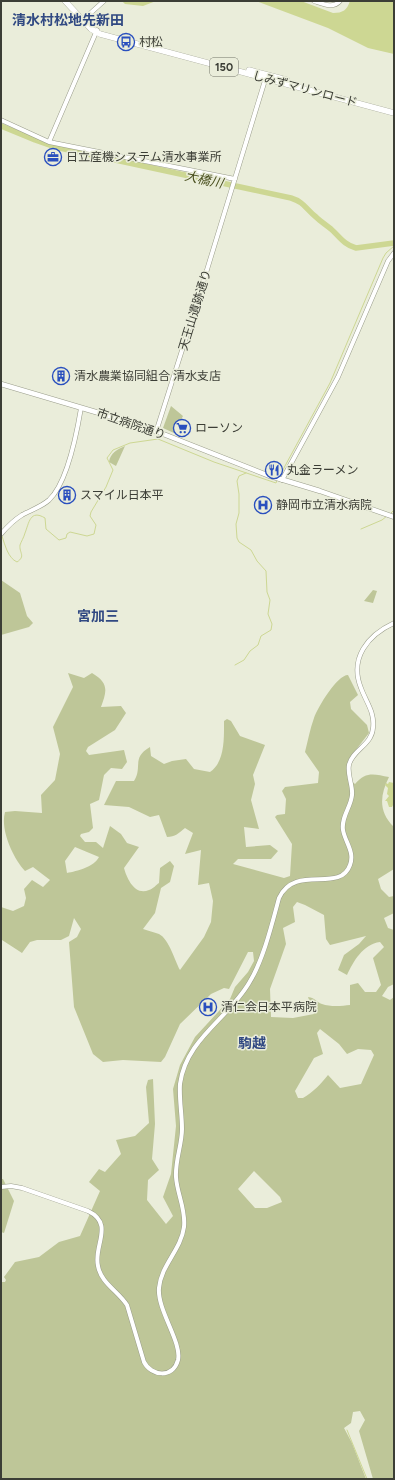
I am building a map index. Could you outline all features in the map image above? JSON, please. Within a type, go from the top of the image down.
[{"type":"highway","name":"しみずマリンロード","points":[[65,1],[91,29],[96,31],[394,110]]},
{"type":"highway","points":[[70,1],[96,31]]},
{"type":"highway","name":"しみずマリンロード","points":[[266,76],[394,113]]},
{"type":"main road","name":"市立病院通り","points":[[1,384],[143,426],[267,476],[320,491],[394,517]]},
{"type":"street","points":[[85,18],[104,1]]},
{"type":"street","points":[[314,1],[331,6],[337,5],[340,1]]},
{"type":"street","points":[[49,142],[96,31]]},
{"type":"street","points":[[1,120],[49,142],[234,180],[266,76]]},
{"type":"street","name":"天王山遺跡通り","points":[[156,432],[192,322],[234,180]]},
{"type":"street","points":[[282,480],[338,377],[388,261],[394,253]]},
{"type":"street","points":[[1,534],[18,518],[43,505],[53,495],[59,486],[73,448],[81,408]]},
{"type":"street","points":[[1,1187],[15,1186],[30,1190],[94,1214],[99,1218],[102,1227],[97,1259],[100,1273],[103,1279],[127,1305],[145,1364],[154,1372],[160,1374],[168,1372],[175,1366],[178,1355],[177,1348],[161,1304],[159,1290],[164,1272],[178,1247],[184,1230],[184,1214],[177,1187],[176,1170],[182,1134],[180,1090],[185,1066],[196,1043],[235,1004],[250,982],[257,967],[279,898],[285,888],[291,883],[300,880],[337,877],[348,870],[351,860],[351,853],[342,825],[352,799],[352,788],[349,772],[350,762],[367,743],[373,728],[372,712],[359,681],[357,669],[358,661],[364,647],[373,636],[380,630],[394,623]]},
{"type":"shaded area","points":[[122,1],[156,1],[143,6],[125,4]]},
{"type":"shaded area","points":[[256,1],[301,1],[333,13],[344,10],[350,1],[394,1],[394,54],[368,48],[328,28]]},
{"type":"shaded area","points":[[171,406],[183,416],[174,433],[163,428]]},
{"type":"shaded area","points":[[125,446],[116,466],[109,462],[117,450]]},
{"type":"shaded area","points":[[1,580],[20,593],[27,616],[33,623],[29,627],[1,635]]},
{"type":"shaded area","points":[[373,590],[377,591],[373,603],[364,601]]},
{"type":"shaded area","points":[[68,673],[84,678],[92,673],[104,684],[105,696],[101,707],[121,706],[126,713],[115,730],[88,747],[86,751],[89,755],[124,750],[127,762],[122,769],[111,768],[104,775],[99,800],[90,804],[93,828],[89,832],[81,834],[80,836],[85,842],[96,842],[103,848],[110,826],[121,834],[127,843],[139,847],[124,868],[132,885],[140,891],[153,888],[159,883],[160,868],[170,861],[174,866],[170,882],[161,888],[155,913],[143,929],[159,934],[166,940],[180,970],[204,937],[211,922],[213,901],[209,883],[198,885],[201,850],[185,854],[193,833],[185,828],[175,835],[167,837],[159,815],[150,817],[129,807],[104,805],[116,781],[134,781],[138,771],[139,759],[144,751],[150,747],[151,756],[164,764],[186,759],[194,769],[210,772],[219,762],[223,749],[224,721],[227,719],[231,721],[240,736],[265,745],[253,775],[255,784],[251,800],[259,829],[244,827],[246,847],[270,845],[278,851],[271,859],[238,859],[233,864],[284,878],[290,876],[292,844],[275,817],[277,815],[285,814],[286,799],[282,791],[285,787],[318,783],[319,772],[305,752],[314,718],[319,707],[333,686],[344,676],[348,675],[358,695],[350,702],[351,709],[367,725],[369,733],[348,760],[347,778],[355,784],[363,777],[370,774],[389,777],[382,797],[382,803],[385,815],[394,827],[394,869],[378,879],[381,889],[389,897],[394,896],[394,913],[384,918],[388,928],[394,930],[394,984],[388,987],[382,996],[390,1000],[394,997],[394,1479],[373,1479],[359,1431],[365,1420],[360,1411],[353,1412],[351,1423],[344,1428],[352,1443],[366,1479],[1,1479],[1,1282],[5,1282],[6,1280],[4,1277],[15,1262],[39,1257],[59,1242],[80,1236],[100,1191],[89,1182],[99,1169],[105,1172],[121,1154],[116,1140],[135,1136],[149,1123],[146,1087],[148,1080],[153,1079],[155,1124],[152,1159],[159,1170],[148,1180],[147,1200],[166,1224],[173,1216],[163,1197],[171,1174],[176,1126],[173,1089],[180,1065],[195,1037],[230,999],[235,987],[248,972],[254,961],[253,952],[248,952],[229,989],[224,988],[211,994],[180,1024],[165,1057],[161,1062],[123,1060],[103,1062],[93,1054],[74,1007],[69,942],[77,937],[81,929],[74,918],[69,936],[61,940],[37,940],[30,942],[22,953],[2,940],[1,907],[13,911],[24,906],[26,898],[24,889],[32,880],[43,887],[50,880],[33,867],[25,871],[16,859],[4,827],[5,812],[15,811],[42,813],[41,795],[55,780],[60,754],[53,727],[73,687]],"holes":[[[75,847],[99,857],[89,866],[67,873],[65,861]],[[297,902],[324,915],[326,939],[330,945],[366,936],[359,944],[344,955],[338,970],[347,975],[359,954],[374,943],[380,942],[384,947],[373,958],[381,985],[376,992],[365,992],[358,983],[350,985],[350,1005],[325,1005],[313,998],[308,997],[314,1014],[293,1018],[271,1017],[270,989],[286,944],[283,928],[295,922],[293,907]],[[320,1029],[339,1044],[347,1054],[358,1049],[371,1050],[374,1055],[361,1084],[340,1088],[328,1075],[320,1085],[310,1093],[303,1098],[298,1098],[295,1091],[314,1058],[323,1054],[317,1033]],[[254,1171],[280,1197],[282,1202],[267,1208],[255,1208],[238,1189]]]},
{"type":"shaded area","points":[[389,782],[394,783],[394,803],[392,807],[389,807],[387,801],[385,801],[389,796],[387,794],[388,788],[385,785]]},
{"type":"shaded area","points":[[1,1179],[3,1179],[14,1201],[4,1233],[1,1232]]},
{"type":"waterway","name":"大橋川","points":[[1,126],[55,147],[291,198],[302,204],[345,243],[352,247],[356,248],[394,243]]},
{"type":"waterway","points":[[279,477],[330,383],[383,258],[394,246]]},
{"type":"waterway","points":[[2,536],[11,558],[17,562],[22,556],[20,545],[29,521],[33,516],[36,515],[45,518],[46,529],[59,540],[66,538],[67,534],[70,532],[87,536],[94,534],[96,525],[90,516],[91,512],[106,487],[113,470],[107,458],[113,450],[130,443],[158,439],[214,462],[276,483],[277,480]]},
{"type":"waterway","points":[[235,665],[244,660],[250,651],[258,645],[261,636],[271,630],[272,624],[268,614],[270,600],[267,592],[266,571],[257,561],[251,550],[239,542],[237,538],[236,524],[239,513],[237,481],[239,476],[246,473]]},
{"type":"waterway","points":[[390,514],[394,510]]},
{"type":"waterway","points":[[361,529],[382,520],[387,516]]},
{"type":"waterway","points":[[347,1430],[367,1479]]},
{"type":"place","name":"村松","points":[[126,42]]},
{"type":"place","name":"日立産機システム清水事業所","points":[[53,157]]},
{"type":"place","name":"清水農業協同組合 清水支店","points":[[61,376]]},
{"type":"place","name":"ローソン","points":[[182,428]]},
{"type":"place","name":"丸金ラーメン","points":[[274,470]]},
{"type":"place","name":"スマイル日本平","points":[[67,495]]},
{"type":"place","name":"静岡市立清水病院","points":[[263,505]]},
{"type":"place","name":"清仁会日本平病院","points":[[208,1007]]},
{"type":"district","name":"清水村松地先新田","points":[[68,20]]},
{"type":"district","name":"宮加三","points":[[98,616]]},
{"type":"district","name":"駒越","points":[[252,1043]]}]
